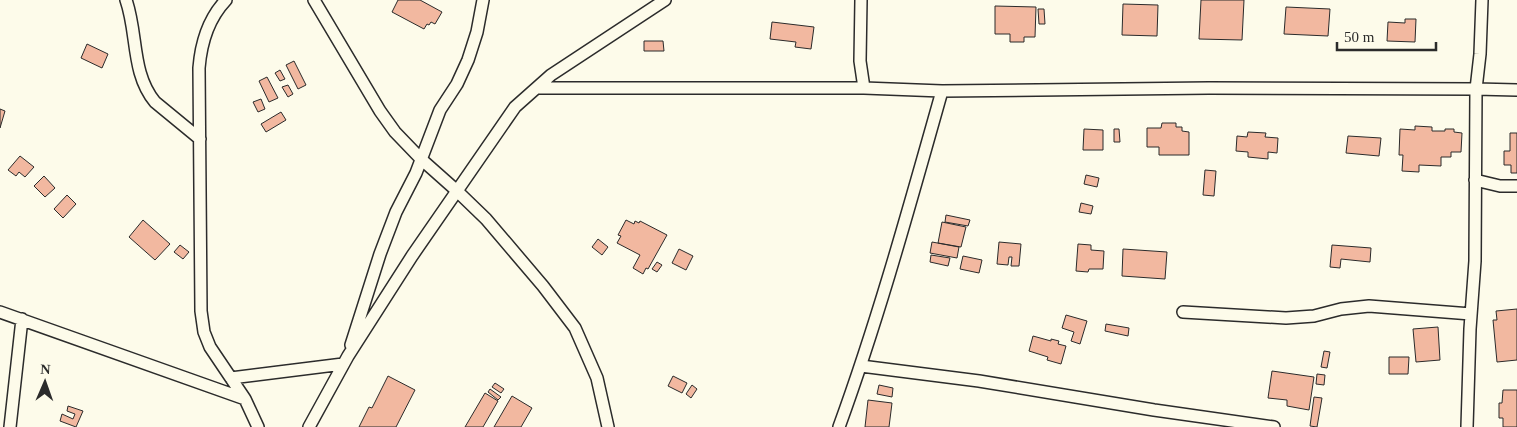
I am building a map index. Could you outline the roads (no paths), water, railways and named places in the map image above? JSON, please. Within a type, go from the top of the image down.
[{"type":"street","points":[[126,0],[129,8],[134,47],[141,76],[149,96],[200,140]]},
{"type":"street","points":[[226,0],[210,21],[201,49],[199,68],[201,311],[204,332],[210,347],[245,399],[258,427]]},
{"type":"street","points":[[314,0],[380,111],[395,132],[486,220],[543,286],[574,328],[597,378],[608,427]]},
{"type":"street","points":[[345,360],[396,212],[416,173],[440,110],[457,84],[468,60],[477,32],[483,0]]},
{"type":"street","points":[[309,427],[345,360],[412,256],[515,107],[570,61],[665,0]]},
{"type":"street","points":[[861,0],[860,61],[864,88]]},
{"type":"street","points":[[1467,427],[1475,262],[1476,89],[1480,54],[1482,0]]},
{"type":"street","points":[[536,88],[864,88],[942,91],[1208,88],[1517,90]]},
{"type":"street","points":[[839,427],[862,366],[942,91]]},
{"type":"street","points":[[1475,180],[1500,186],[1517,186]]},
{"type":"street","points":[[1183,312],[1286,318],[1314,316],[1369,306],[1471,314]]},
{"type":"street","points":[[0,312],[245,399]]},
{"type":"street","points":[[10,427],[22,319]]},
{"type":"street","points":[[231,378],[345,360]]},
{"type":"street","points":[[862,366],[979,381],[1154,410],[1274,427]]}]
